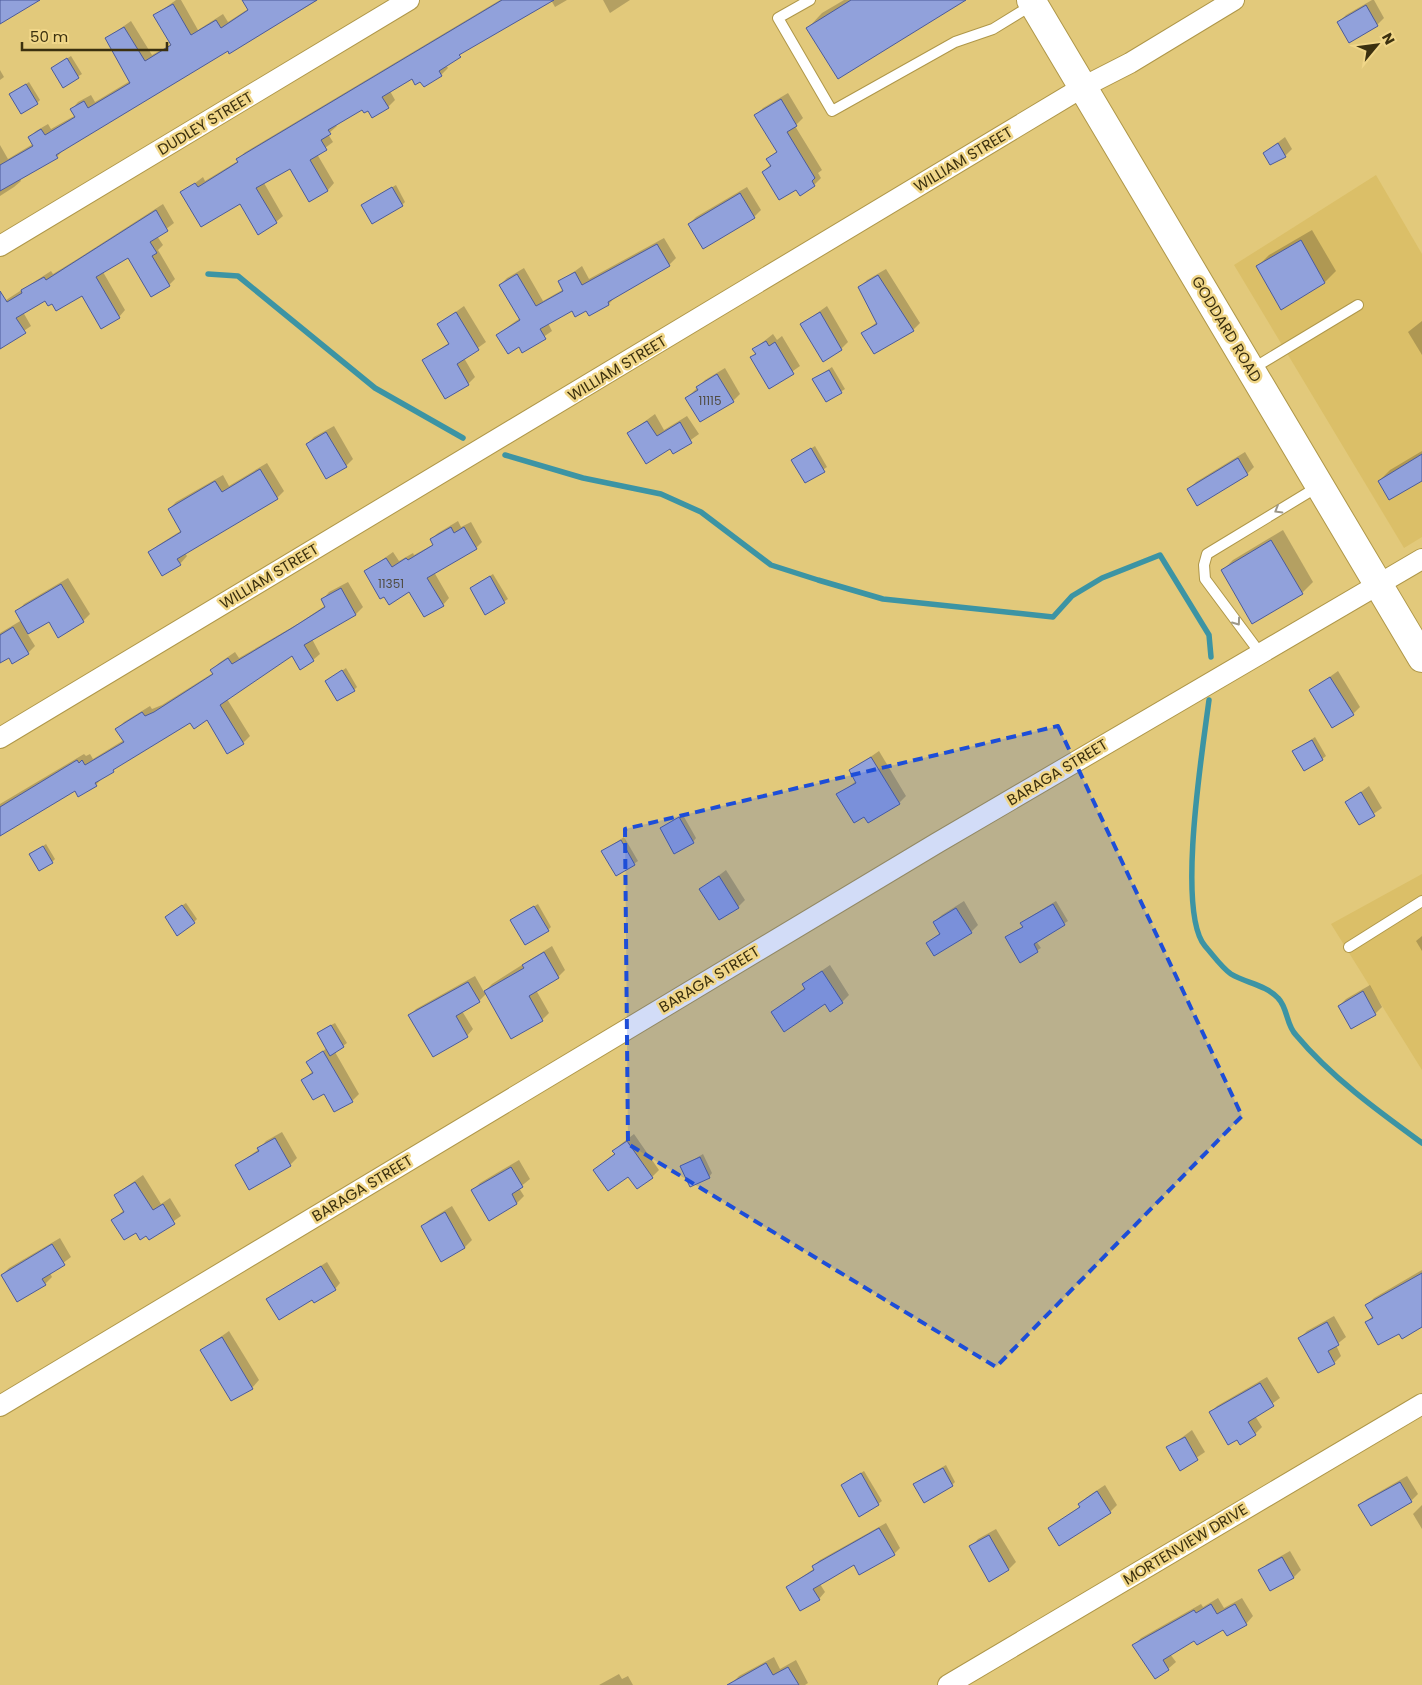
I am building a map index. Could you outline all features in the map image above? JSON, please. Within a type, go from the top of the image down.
[{"type":"main road","name":"GODDARD ROAD","points":[[1032,2],[1422,658]]},
{"type":"street","name":"DUDLEY STREET","points":[[0,246],[410,0]]},
{"type":"street","name":"WILLIAM STREET","points":[[0,738],[1083,87],[1130,63],[1234,0]]},
{"type":"street","name":"BARAGA STREET","points":[[0,1406],[937,843],[1422,559]]},
{"type":"street","name":"MORTENVIEW DRIVE","points":[[948,1685],[1422,1404]]},
{"type":"lane","points":[[810,0],[778,18],[832,111],[955,42],[993,30],[1032,2]]},
{"type":"lane","points":[[1251,370],[1358,305]]},
{"type":"lane","points":[[1260,653],[1205,579],[1204,565],[1207,554],[1320,485]]},
{"type":"lane","points":[[1348,947],[1422,901]]},
{"type":"highlighted area","points":[[1058,726],[1242,1116],[996,1367],[628,1144],[625,829]]},
{"type":"shaded area","points":[[1376,175],[1422,254],[1422,537],[1404,548],[1234,265]]},
{"type":"shaded area","points":[[1422,874],[1422,1070],[1331,924]]},
{"type":"building","points":[[0,0],[40,0],[0,24]]},
{"type":"building","points":[[242,0],[317,0],[229,54],[228,51],[56,155],[58,158],[0,191],[0,165],[33,146],[28,137],[41,129],[45,135],[75,117],[70,109],[84,101],[88,108],[130,83],[105,38],[124,27],[145,61],[171,45],[153,15],[173,4],[191,35],[216,20],[221,28],[248,10]]},
{"type":"building","points":[[502,0],[554,0],[459,55],[461,57],[439,71],[442,76],[424,87],[420,82],[415,85],[412,79],[382,97],[389,108],[372,118],[368,111],[364,113],[362,110],[328,130],[331,134],[321,140],[327,150],[310,160],[328,191],[309,202],[290,169],[256,188],[277,223],[258,235],[240,204],[201,227],[180,192],[195,183],[198,187],[238,162],[236,159]]},
{"type":"building","points":[[851,0],[966,0],[838,79],[806,28]]},
{"type":"building","points":[[1366,5],[1378,26],[1349,43],[1337,22]]},
{"type":"building","points":[[67,58],[79,78],[63,88],[51,68]]},
{"type":"building","points":[[26,84],[38,104],[21,114],[9,94]]},
{"type":"building","points":[[781,99],[797,126],[787,132],[815,178],[812,181],[815,186],[800,196],[796,190],[779,200],[762,172],[771,166],[766,159],[777,152],[754,115]]},
{"type":"building","points":[[1278,143],[1286,157],[1270,165],[1263,153]]},
{"type":"building","points":[[392,187],[403,206],[372,224],[361,205]]},
{"type":"building","points":[[740,193],[755,218],[703,249],[688,224]]},
{"type":"building","points":[[156,210],[168,231],[150,242],[157,253],[152,256],[170,286],[151,297],[128,258],[96,277],[120,318],[101,329],[82,296],[56,311],[52,304],[48,306],[45,301],[16,318],[26,333],[0,349],[0,291],[7,302],[22,293],[21,290],[44,277],[46,280]]},
{"type":"building","points":[[1301,240],[1325,283],[1281,310],[1256,266]]},
{"type":"building","points":[[657,244],[670,266],[608,302],[609,305],[589,316],[586,311],[575,317],[572,311],[540,329],[546,339],[522,353],[519,347],[508,354],[496,335],[520,320],[499,285],[517,274],[536,306],[563,291],[558,281],[575,272],[582,285]]},
{"type":"building","points":[[878,275],[914,331],[874,354],[861,333],[877,324],[858,287]]},
{"type":"building","points":[[456,312],[479,350],[457,364],[469,385],[445,399],[422,360],[449,344],[437,324]]},
{"type":"building","points":[[820,312],[842,350],[823,362],[800,324]]},
{"type":"building","points":[[766,341],[769,346],[775,342],[794,374],[769,389],[750,357],[756,354],[752,349]]},
{"type":"building","points":[[829,370],[842,393],[826,402],[812,379]]},
{"type":"building","points":[[717,374],[734,402],[700,422],[685,398],[698,390],[696,387]]},
{"type":"building","points":[[647,421],[657,436],[680,422],[692,443],[673,454],[670,449],[646,464],[627,433]]},
{"type":"building","points":[[326,432],[347,467],[326,479],[306,444]]},
{"type":"building","points":[[811,448],[825,472],[805,483],[791,460]]},
{"type":"building","points":[[1422,454],[1422,481],[1389,500],[1378,481]]},
{"type":"building","points":[[1238,458],[1248,475],[1197,506],[1187,489]]},
{"type":"building","points":[[260,469],[278,499],[177,559],[181,565],[162,576],[148,552],[181,532],[168,509],[215,481],[222,492]]},
{"type":"building","points":[[451,527],[454,533],[464,527],[477,549],[427,578],[444,606],[424,617],[409,592],[389,605],[384,597],[380,599],[364,571],[386,558],[392,567],[406,558],[408,560],[433,545],[430,539]]},
{"type":"building","points":[[1271,540],[1303,594],[1252,624],[1221,570]]},
{"type":"building","points":[[490,576],[505,603],[485,615],[470,588]]},
{"type":"building","points":[[61,584],[84,622],[58,638],[49,622],[28,634],[15,611]]},
{"type":"building","points":[[341,588],[356,615],[304,645],[314,661],[300,670],[292,656],[220,705],[244,744],[227,754],[207,720],[194,729],[190,723],[113,770],[114,772],[95,783],[97,786],[78,797],[75,791],[0,836],[0,807],[77,760],[79,763],[82,760],[85,765],[124,742],[115,729],[142,712],[145,716],[154,712],[213,674],[210,670],[228,658],[232,664],[292,628],[325,607],[321,599]]},
{"type":"building","points":[[13,627],[29,654],[12,664],[9,658],[0,663],[0,635]]},
{"type":"building","points":[[342,670],[355,691],[337,701],[325,681]]},
{"type":"building","points":[[1330,677],[1354,715],[1332,728],[1309,690]]},
{"type":"building","points":[[1312,740],[1323,760],[1304,771],[1292,751]]},
{"type":"building","points":[[871,757],[900,804],[868,823],[864,817],[854,823],[836,794],[856,783],[849,770]]},
{"type":"building","points":[[1361,792],[1375,816],[1359,825],[1345,802]]},
{"type":"building","points":[[679,817],[694,843],[674,854],[660,828]]},
{"type":"building","points":[[621,840],[635,865],[616,876],[601,851]]},
{"type":"building","points":[[43,846],[53,863],[39,871],[29,854]]},
{"type":"building","points":[[719,876],[739,908],[719,920],[699,889]]},
{"type":"building","points":[[1053,904],[1065,925],[1034,944],[1038,952],[1020,963],[1005,937],[1023,927],[1020,923]]},
{"type":"building","points":[[182,905],[195,923],[177,936],[165,917]]},
{"type":"building","points":[[534,906],[549,931],[525,945],[510,920]]},
{"type":"building","points":[[956,908],[972,933],[934,956],[926,943],[940,934],[933,922]]},
{"type":"building","points":[[544,952],[559,978],[529,996],[543,1021],[511,1039],[484,991],[524,968],[522,965]]},
{"type":"building","points":[[822,971],[843,1003],[830,1012],[825,1004],[784,1032],[771,1012],[805,989],[802,984]]},
{"type":"building","points":[[468,982],[480,1002],[456,1016],[468,1037],[433,1057],[408,1015]]},
{"type":"building","points":[[1363,991],[1376,1015],[1351,1029],[1338,1006]]},
{"type":"building","points":[[331,1025],[344,1047],[330,1056],[317,1033]]},
{"type":"building","points":[[323,1051],[353,1102],[334,1112],[324,1094],[313,1100],[301,1080],[313,1073],[306,1062]]},
{"type":"building","points":[[275,1138],[291,1166],[249,1190],[235,1165],[259,1151],[257,1148]]},
{"type":"building","points":[[627,1141],[653,1178],[637,1189],[628,1177],[608,1191],[593,1170],[615,1154],[612,1151]]},
{"type":"building","points":[[700,1157],[710,1178],[690,1187],[680,1166]]},
{"type":"building","points":[[511,1167],[523,1187],[512,1194],[517,1204],[489,1221],[471,1190]]},
{"type":"building","points":[[135,1182],[153,1210],[163,1204],[175,1224],[149,1240],[146,1236],[140,1240],[136,1233],[124,1240],[111,1220],[124,1212],[114,1195]]},
{"type":"building","points":[[445,1212],[465,1248],[441,1262],[421,1226]]},
{"type":"building","points":[[52,1244],[65,1265],[42,1279],[46,1285],[17,1302],[1,1275]]},
{"type":"building","points":[[321,1266],[336,1290],[314,1303],[312,1300],[279,1320],[266,1299]]},
{"type":"building","points":[[1422,1273],[1422,1327],[1402,1339],[1399,1334],[1378,1345],[1365,1322],[1373,1318],[1365,1305]]},
{"type":"building","points":[[1327,1322],[1339,1345],[1328,1351],[1335,1364],[1318,1373],[1298,1338]]},
{"type":"building","points":[[222,1337],[253,1389],[231,1401],[200,1350]]},
{"type":"building","points":[[1260,1383],[1274,1406],[1248,1422],[1256,1435],[1240,1445],[1237,1440],[1228,1445],[1209,1412]]},
{"type":"building","points":[[1185,1437],[1198,1460],[1180,1471],[1166,1447]]},
{"type":"building","points":[[943,1468],[953,1486],[924,1503],[913,1484]]},
{"type":"building","points":[[861,1473],[879,1505],[859,1517],[841,1485]]},
{"type":"building","points":[[1400,1482],[1412,1502],[1371,1526],[1358,1505]]},
{"type":"building","points":[[1097,1491],[1111,1513],[1059,1546],[1048,1528],[1080,1507],[1078,1504]]},
{"type":"building","points":[[879,1528],[895,1555],[859,1575],[854,1565],[813,1589],[820,1600],[800,1611],[786,1587],[814,1570],[812,1566]]},
{"type":"building","points":[[989,1535],[1009,1570],[989,1582],[969,1546]]},
{"type":"building","points":[[1282,1557],[1294,1578],[1270,1591],[1258,1570]]},
{"type":"building","points":[[1211,1604],[1217,1614],[1235,1604],[1247,1625],[1227,1636],[1223,1630],[1197,1645],[1194,1641],[1163,1660],[1169,1670],[1155,1679],[1132,1645],[1194,1610],[1196,1613]]},
{"type":"building","points":[[766,1663],[773,1675],[788,1667],[799,1685],[727,1685]]},
{"type":"waterway","points":[[208,274],[238,276],[375,388],[463,438]]},
{"type":"waterway","points":[[505,455],[583,478],[661,494],[701,512],[771,565],[883,599],[1053,617],[1072,596],[1102,578],[1160,555],[1209,635],[1211,657]]},
{"type":"waterway","points":[[1209,700],[1197,790],[1192,866],[1193,900],[1197,928],[1205,946],[1231,974],[1268,990],[1278,998],[1284,1007],[1293,1031],[1324,1065],[1356,1093],[1422,1143]]}]
